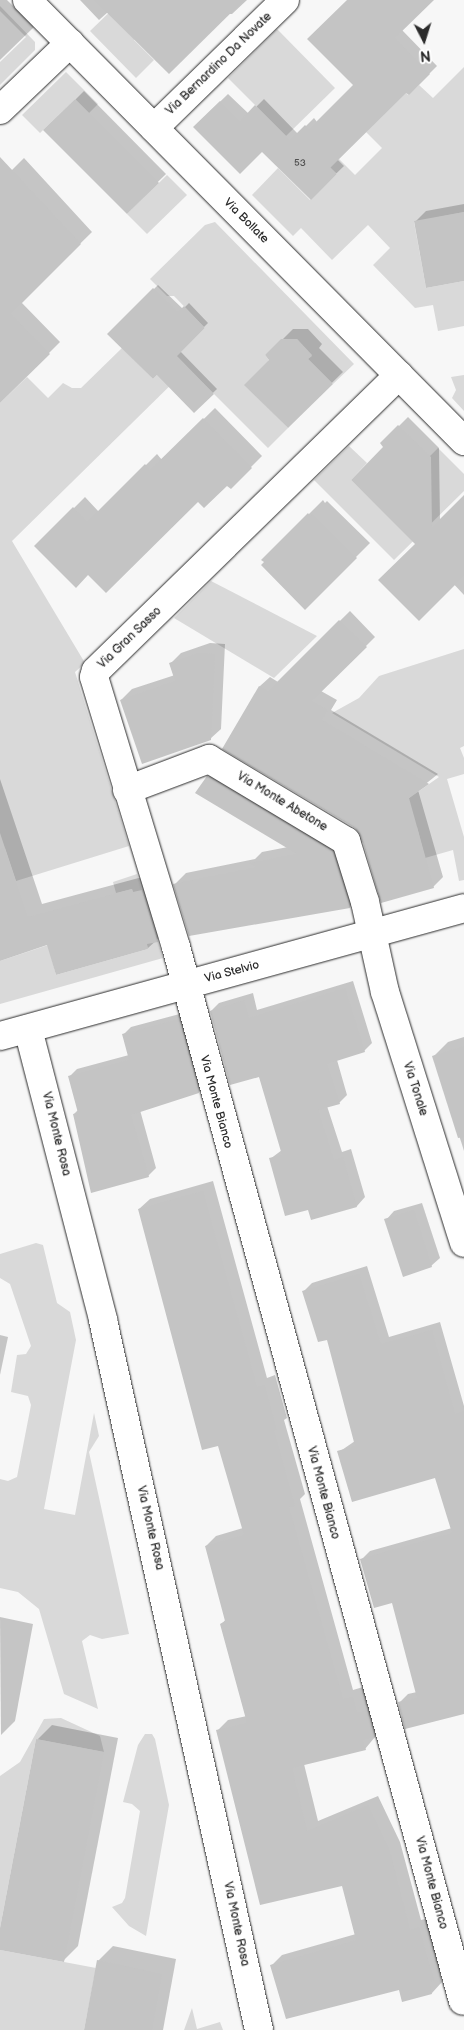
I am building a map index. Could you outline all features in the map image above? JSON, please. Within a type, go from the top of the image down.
[{"type":"street","name":"Via Bollate","points":[[27,0],[464,441]]},
{"type":"street","name":"Via Bernardino Da Novate","points":[[154,128],[285,0]]},
{"type":"street","points":[[0,110],[70,43]]},
{"type":"street","name":"Via Gran Sasso","points":[[185,985],[99,700],[95,674],[399,375]]},
{"type":"street","name":"Via Monte Abetone","points":[[127,790],[205,760],[214,761],[346,841],[372,933]]},
{"type":"street","name":"Via Stelvio","points":[[0,1036],[464,908]]},
{"type":"street","name":"Via Tonale","points":[[372,933],[391,1011],[464,1243]]},
{"type":"street","name":"Via Monte Bianco","points":[[185,985],[463,2000]]},
{"type":"street","name":"Via Monte Rosa","points":[[28,1029],[103,1320],[259,2030]]},
{"type":"shaded area","points":[[118,4],[148,26],[134,40],[154,60],[136,78],[90,31]]},
{"type":"shaded area","points":[[0,6],[35,42],[35,50],[0,85],[0,62],[26,37],[0,11]]},
{"type":"shaded area","points":[[277,29],[335,88],[286,136],[228,78]]},
{"type":"shaded area","points":[[464,67],[464,212],[414,222],[426,288],[464,281],[464,326],[438,331],[433,305],[415,308],[373,265],[390,248],[368,225],[332,260],[301,228],[293,236],[252,195],[278,168],[310,200],[337,174],[312,149],[321,141],[355,175],[382,148],[366,132],[388,74],[408,95],[419,85],[433,98]]},
{"type":"shaded area","points":[[66,72],[98,104],[89,113],[75,99],[40,133],[22,115]]},
{"type":"shaded area","points":[[167,175],[187,195],[147,234],[127,214]]},
{"type":"shaded area","points":[[215,222],[354,364],[333,384],[308,359],[312,355],[297,339],[265,355],[269,360],[252,392],[288,428],[268,448],[188,368],[12,541],[85,663],[75,672],[129,846],[16,881],[0,833],[0,403],[27,377],[48,398],[63,383],[72,388],[81,388],[122,348],[153,379],[205,328],[174,296],[167,296],[150,279],[205,225]]},
{"type":"shaded area","points":[[464,375],[464,411],[452,398],[456,390],[451,377]]},
{"type":"shaded area","points":[[349,446],[367,463],[351,480],[396,524],[423,463],[438,448],[464,474],[464,491],[394,560],[314,480]]},
{"type":"shaded area","points":[[211,581],[317,636],[274,678],[174,618]]},
{"type":"shaded area","points":[[464,649],[464,746],[460,748],[464,758],[464,774],[447,779],[464,837],[464,880],[459,881],[453,850],[425,858],[417,827],[360,843],[358,834],[439,777],[332,713],[359,698],[379,676]]},
{"type":"shaded area","points":[[137,874],[163,958],[0,1004],[0,961],[48,945],[56,975],[148,949],[132,889],[116,893],[113,882]]},
{"type":"shaded area","points":[[36,1243],[43,1245],[57,1303],[70,1312],[76,1340],[44,1509],[75,1515],[94,1413],[99,1436],[89,1452],[129,1634],[102,1639],[90,1635],[82,1641],[98,1709],[64,1694],[39,1609],[18,1592],[0,1588],[0,1479],[8,1481],[17,1477],[31,1405],[28,1396],[11,1392],[17,1355],[26,1354],[31,1346],[10,1284],[0,1278],[0,1254]]},
{"type":"shaded area","points":[[61,1718],[100,1736],[104,1752],[36,1739],[0,1928],[0,1776],[20,1762],[44,1719]]},
{"type":"shaded area","points":[[145,1734],[152,1734],[155,1739],[169,1805],[146,1936],[129,1926],[112,1907],[122,1903],[125,1898],[140,1811],[132,1804],[123,1802],[138,1745]]},
{"type":"shaded area","points":[[0,1950],[96,1968],[84,2030],[0,2030]]},
{"type":"shaded area","points":[[192,2008],[197,2029],[220,2022],[223,2030],[184,2030]]},
{"type":"building","points":[[94,0],[244,0],[169,74]]},
{"type":"building","points":[[347,0],[434,0],[395,38],[430,74],[409,95],[406,93],[330,168],[337,174],[311,200],[262,152],[240,174],[193,127],[220,101],[240,121],[255,105],[290,140],[305,125],[309,129],[353,85],[307,39]]},
{"type":"building","points":[[75,99],[159,183],[127,214],[43,130]]},
{"type":"building","points":[[0,157],[81,244],[11,314],[50,354],[0,403]]},
{"type":"building","points":[[464,212],[464,281],[426,288],[414,221]]},
{"type":"building","points":[[153,288],[178,312],[184,306],[205,328],[177,356],[214,394],[194,413],[157,375],[153,379],[107,334]]},
{"type":"building","points":[[281,339],[297,339],[312,356],[308,359],[333,384],[288,428],[244,385],[269,360],[265,355]]},
{"type":"building","points":[[203,418],[252,468],[231,489],[227,486],[204,508],[198,502],[106,593],[88,575],[76,588],[34,546],[73,507],[87,522],[145,464],[150,470]]},
{"type":"building","points":[[398,425],[431,457],[432,527],[464,495],[464,576],[419,621],[378,580],[415,544],[351,480],[383,447],[380,443]]},
{"type":"building","points":[[308,513],[310,516],[313,514],[357,558],[305,610],[261,565],[264,562],[261,560]]},
{"type":"building","points":[[339,620],[367,647],[312,701],[328,710],[322,720],[429,784],[409,798],[434,888],[381,903],[361,836],[355,828],[222,749],[259,686],[268,691]]},
{"type":"building","points":[[198,653],[215,654],[211,740],[142,764],[120,700],[175,681],[169,663]]},
{"type":"building","points":[[207,776],[333,851],[350,908],[189,936],[173,884],[257,867],[249,863],[297,854],[195,793]]},
{"type":"building","points":[[5,848],[28,917],[132,889],[133,892],[142,890],[158,942],[147,944],[148,949],[56,975],[47,945],[0,961],[0,849]]},
{"type":"building","points":[[345,988],[365,1052],[327,1064],[340,1104],[318,1110],[334,1160],[343,1157],[357,1207],[311,1220],[308,1210],[285,1216],[269,1158],[282,1155],[259,1077],[230,1085],[210,1011],[244,1000],[249,1018]]},
{"type":"building","points":[[179,1019],[199,1093],[131,1115],[149,1177],[91,1193],[73,1114],[78,1113],[68,1076],[129,1060],[122,1034]]},
{"type":"building","points":[[464,1046],[464,1137],[458,1138],[432,1056]]},
{"type":"building","points":[[203,1191],[257,1387],[265,1385],[277,1430],[274,1430],[295,1506],[289,1507],[343,1699],[353,1697],[357,1713],[368,1710],[375,1737],[363,1740],[366,1750],[292,1768],[307,1831],[368,1805],[390,1851],[410,1930],[419,1927],[434,1980],[430,1982],[432,1994],[402,2002],[399,1990],[286,2019],[270,1965],[356,1940],[342,1886],[260,1905],[216,1730],[247,1723],[220,1624],[225,1621],[205,1546],[244,1535],[218,1446],[202,1450],[138,1209]]},
{"type":"building","points":[[414,1210],[432,1267],[403,1277],[384,1219]]},
{"type":"building","points":[[359,1274],[381,1344],[432,1330],[455,1414],[464,1411],[464,1714],[405,1729],[398,1702],[417,1698],[392,1603],[374,1608],[360,1559],[452,1533],[435,1478],[352,1502],[337,1451],[355,1446],[327,1340],[318,1342],[302,1291]]},
{"type":"building","points":[[36,1739],[104,1752],[64,1962],[0,1950],[0,1928]]},
{"type":"building","points":[[97,1960],[162,1974],[152,2030],[84,2030]]}]
